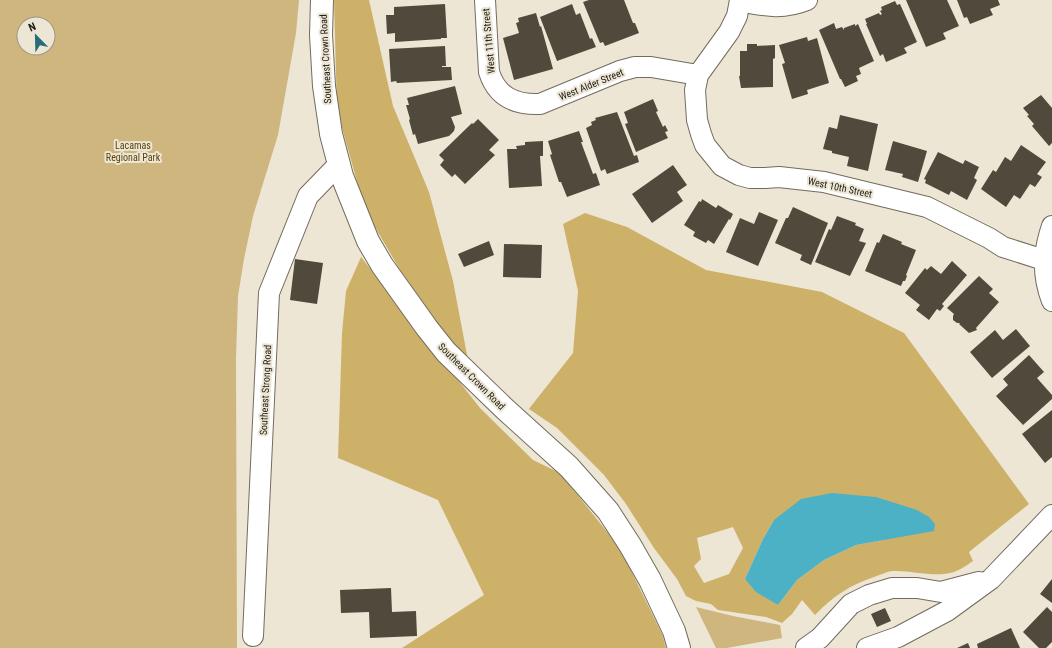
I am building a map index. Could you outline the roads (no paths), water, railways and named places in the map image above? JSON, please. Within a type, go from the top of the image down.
[{"type":"street","name":"Southeast Crown Road","points":[[322,0],[321,35],[324,86],[331,134],[342,176],[368,241],[382,265],[446,352],[506,410],[569,467],[608,511],[650,580],[674,631],[679,648]]},
{"type":"street","name":"West 11th Street","points":[[485,0],[489,72],[492,83],[509,99]]},
{"type":"street","points":[[740,1],[765,6],[780,7],[807,0]]},
{"type":"street","name":"West 10th Street","points":[[740,1],[737,16],[729,32],[698,75],[695,90],[697,120],[701,134],[705,145],[722,166],[750,178],[779,177],[824,182],[927,208],[989,238],[1003,247],[1044,260]]},
{"type":"street","name":"West Alder Street","points":[[509,99],[527,105],[540,104],[620,71],[635,67],[651,67],[698,75]]},
{"type":"street","name":"Southeast Strong Road","points":[[253,636],[269,293],[308,196],[339,164]]},
{"type":"street","points":[[1052,226],[1044,260],[1046,279],[1052,301]]},
{"type":"street","points":[[867,648],[898,638],[947,611],[991,578],[1052,515]]},
{"type":"street","points":[[806,648],[820,638],[851,604],[870,595],[892,588],[917,588],[941,592],[991,578]]},
{"type":"water","points":[[832,493],[876,497],[917,510],[929,517],[935,524],[934,531],[856,545],[824,560],[797,580],[778,605],[756,592],[745,579],[763,539],[774,520],[801,499]]},
{"type":"park label","name":"Lacamas Regional Park","points":[[133,150]]}]
